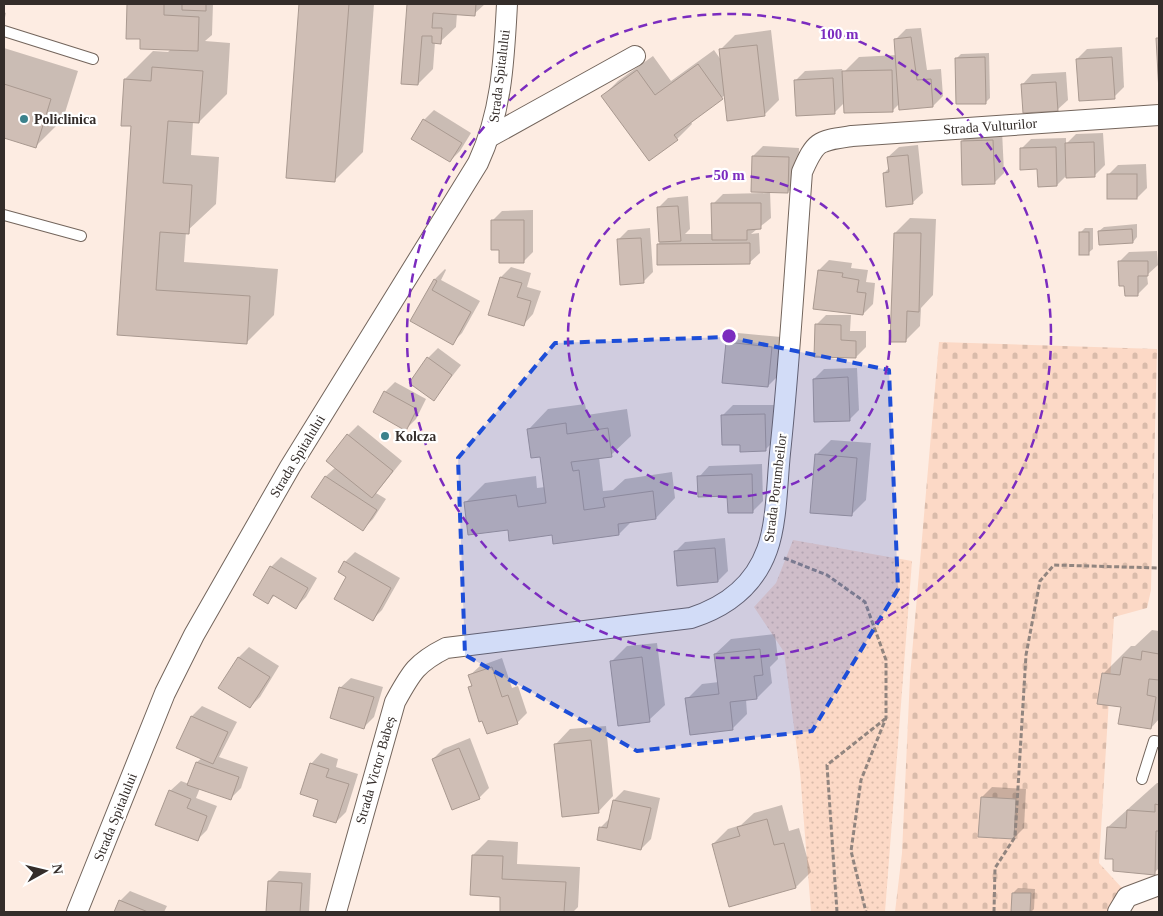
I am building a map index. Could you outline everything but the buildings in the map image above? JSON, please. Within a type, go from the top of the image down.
[{"type":"street","name":"Strada Spitalului","points":[[77,912],[166,693],[194,635],[290,467],[478,163],[491,136],[500,91],[508,4]]},
{"type":"street","points":[[491,136],[635,56]]},
{"type":"street","name":"Strada Vulturilor","points":[[822,140],[852,136],[1159,114]]},
{"type":"street","name":"Strada Porumbeilor","points":[[446,648],[658,623],[710,612],[731,601],[757,570],[767,551],[771,534],[782,431],[802,172],[811,152],[822,140]]},
{"type":"street","name":"Strada Victor Babeș","points":[[336,912],[395,702],[415,668],[425,658],[446,648]]},
{"type":"street","points":[[1118,912],[1127,897],[1159,885]]},
{"type":"lane","points":[[4,31],[93,59]]},
{"type":"lane","points":[[4,215],[81,236]]},
{"type":"lane","points":[[1142,779],[1154,741],[1159,742]]},
{"type":"path","points":[[767,551],[827,575],[865,602],[886,660],[886,718],[861,780],[851,851],[866,912]]},
{"type":"path","points":[[994,912],[995,868],[1014,836],[1026,654],[1040,582],[1054,565],[1159,568]]},
{"type":"path","points":[[838,912],[826,765],[886,718]]},
{"type":"highlighted area","points":[[727,337],[889,370],[898,589],[812,731],[637,751],[465,655],[458,458],[555,343]]},
{"type":"green space","points":[[939,342],[1157,349],[1151,590],[1147,608],[1114,617],[1099,863],[1133,900],[1128,912],[895,912],[902,853],[910,677]]},
{"type":"green space","points":[[793,540],[912,561],[885,912],[811,912],[800,772],[784,652],[754,607],[776,583]]},
{"type":"place","name":"Policlinica","points":[[24,119]]},
{"type":"place","name":"Kolcza","points":[[385,436]]}]
